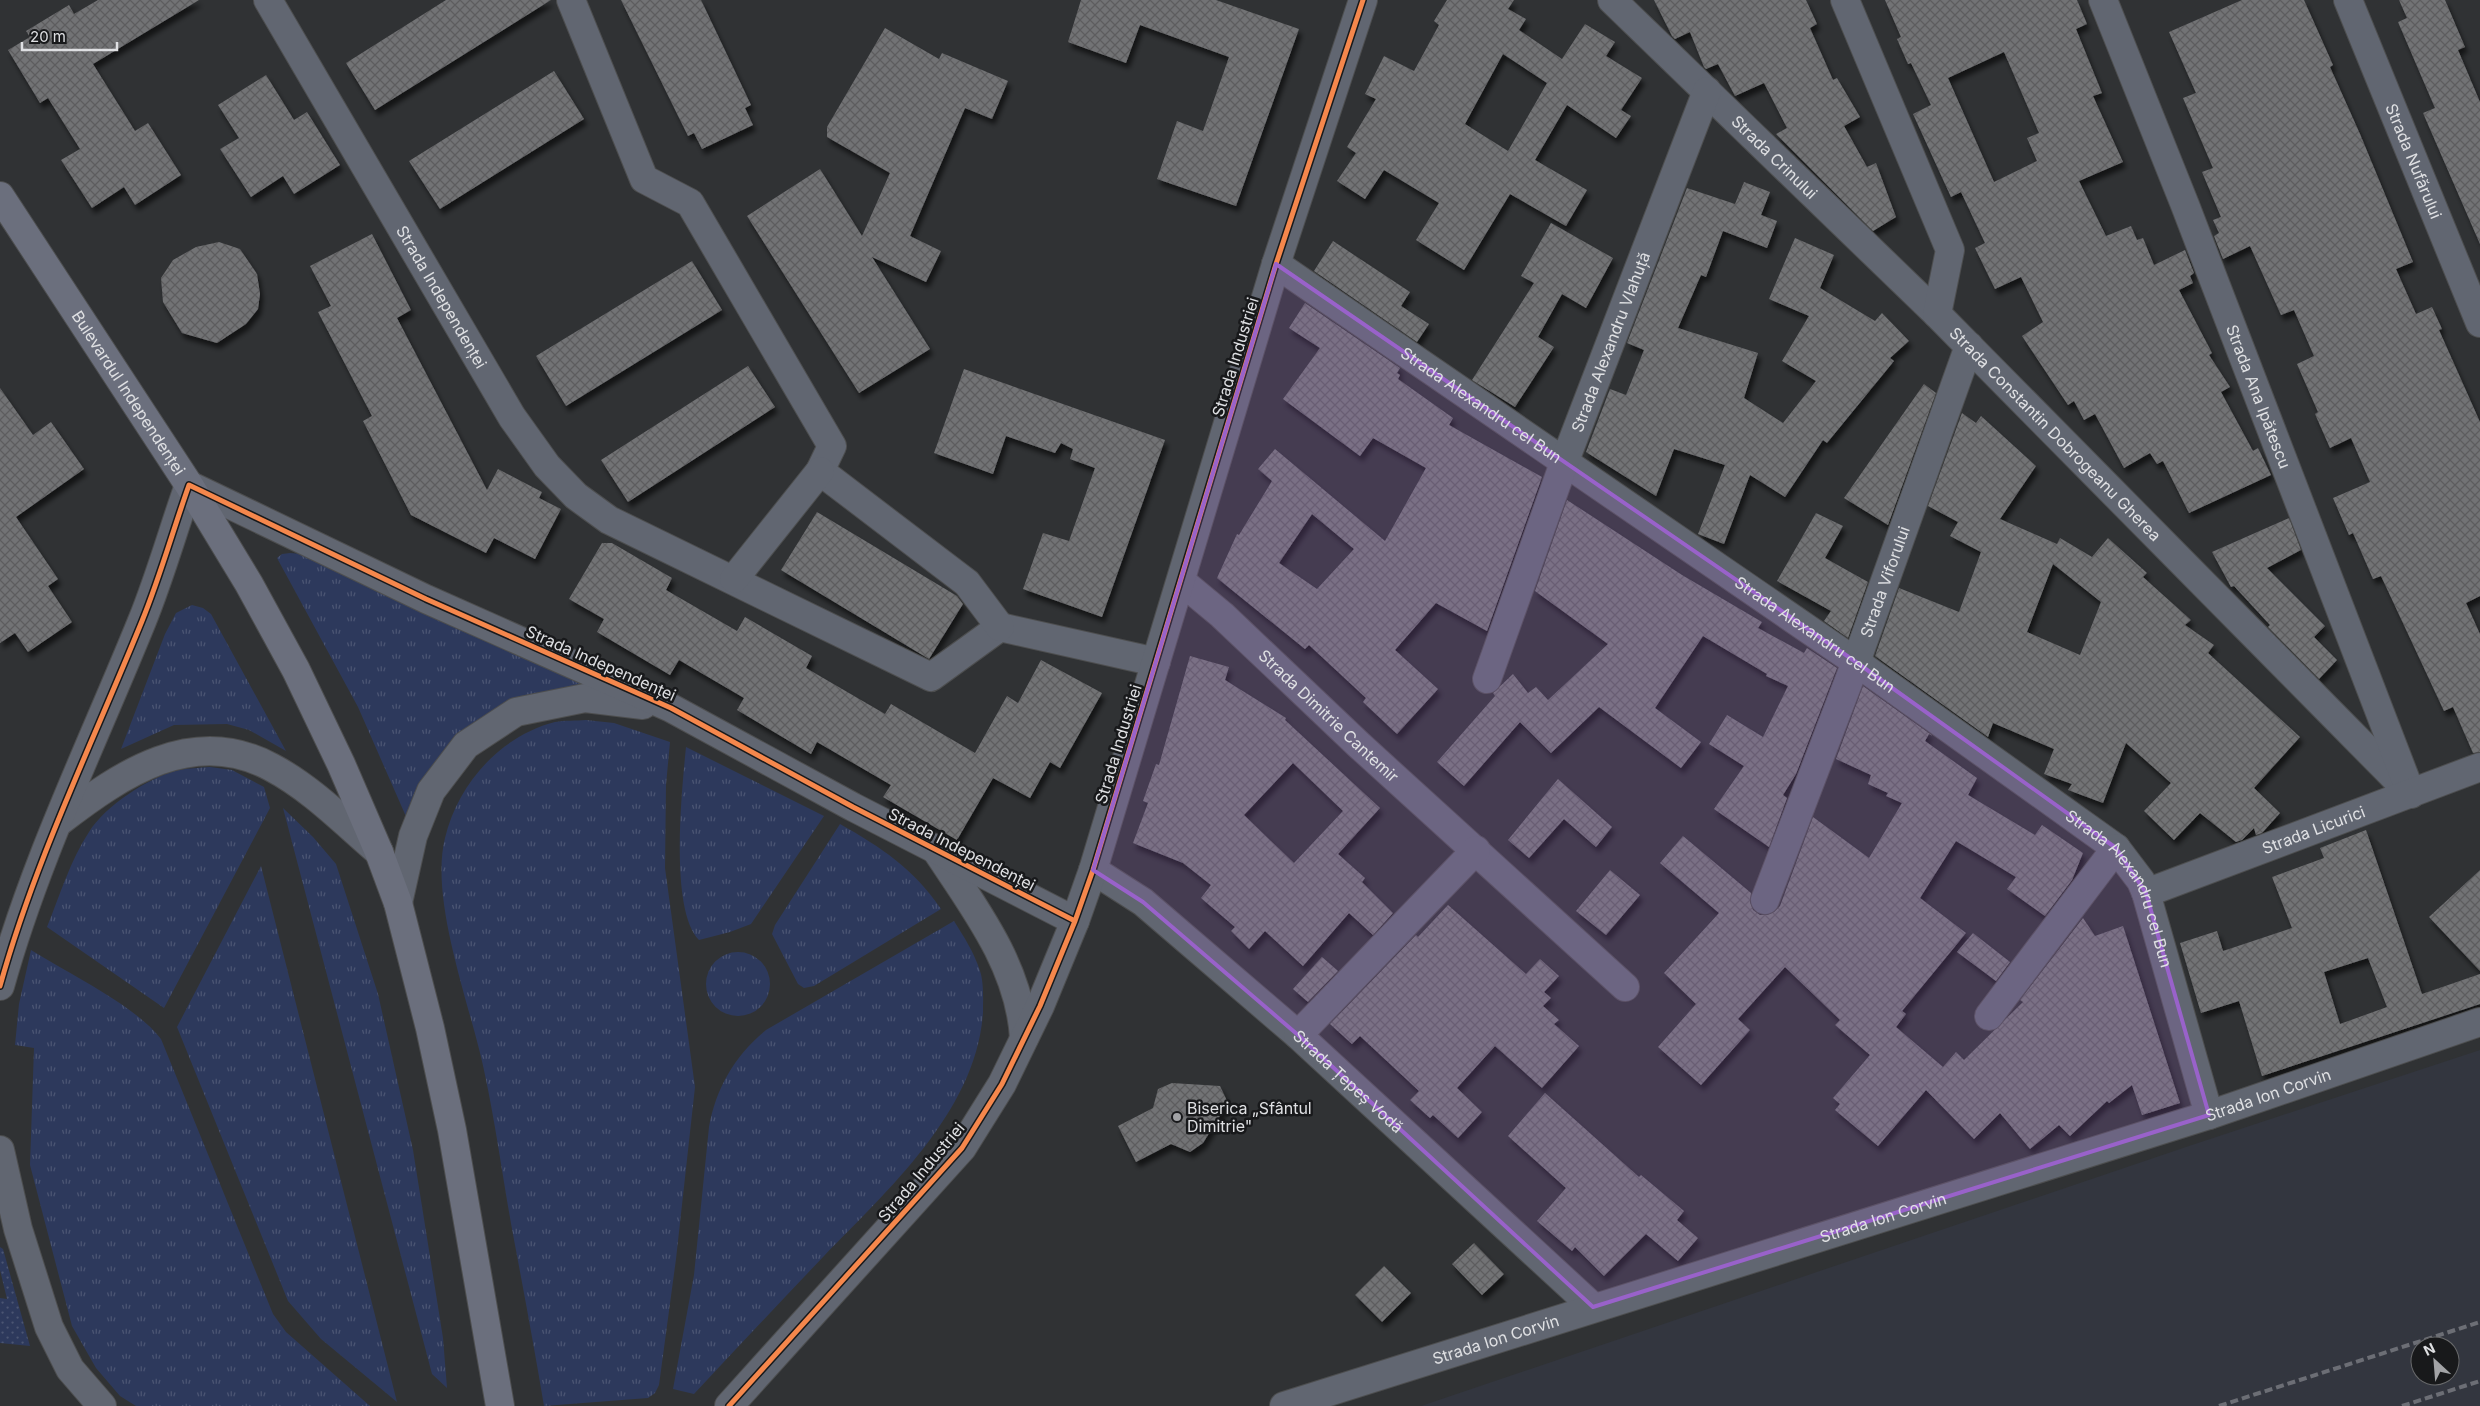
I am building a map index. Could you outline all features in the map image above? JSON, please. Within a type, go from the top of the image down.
[{"type":"main road","name":"Bulevardul Independenței","points":[[0,196],[189,485],[249,584],[296,670],[341,764],[378,852],[398,902],[415,965],[452,1130],[500,1406]]},
{"type":"street","name":"Strada Independenței","points":[[268,0],[512,416],[547,466],[576,496],[609,520],[734,579],[931,677],[1000,627]]},
{"type":"street","points":[[571,0],[644,179],[690,202],[832,446],[820,471],[734,579]]},
{"type":"street","name":"Strada Industriei","points":[[729,1406],[962,1148],[1002,1084],[1024,1038],[1076,921],[1093,870],[1276,264],[1363,0]]},
{"type":"street","name":"Strada Crinului","points":[[1612,0],[1937,314]]},
{"type":"street","name":"Strada Constantin Dobrogeanu Gherea","points":[[1845,0],[1950,250],[1937,314],[2411,794]]},
{"type":"street","name":"Strada Ana Ipătescu","points":[[2103,0],[2185,205],[2411,794]]},
{"type":"street","name":"Strada Nufărului","points":[[2348,0],[2480,323]]},
{"type":"street","name":"Strada Alexandru Vlahuță","points":[[1487,679],[1564,463],[1707,91]]},
{"type":"street","name":"Strada Alexandru cel Bun","points":[[1276,264],[1856,662],[2116,848],[2141,881],[2146,893],[2209,1115]]},
{"type":"street","name":"Strada Viforului","points":[[1765,900],[1856,662],[1969,346]]},
{"type":"street","points":[[820,471],[967,583],[1000,627],[1156,662]]},
{"type":"street","name":"Strada Independenței","points":[[189,485],[426,598],[671,708],[853,807],[1076,921]]},
{"type":"street","points":[[0,986],[20,921],[94,732],[142,620],[189,485]]},
{"type":"street","name":"Strada Dimitrie Cantemir","points":[[1181,581],[1222,615],[1359,745],[1626,986]]},
{"type":"street","points":[[398,902],[413,836],[431,791],[466,745],[516,712],[585,698],[671,708]]},
{"type":"street","points":[[58,822],[91,797],[139,767],[166,757],[200,750],[232,752],[270,766],[311,793],[378,852]]},
{"type":"street","name":"Strada Licurici","points":[[2146,893],[2480,767]]},
{"type":"street","points":[[1989,1016],[2116,848]]},
{"type":"street","points":[[935,849],[989,932],[1005,962],[1015,993],[1024,1038]]},
{"type":"street","points":[[1298,1034],[1476,850]]},
{"type":"street","name":"Strada Țepeș Vodă","points":[[1093,870],[1143,902],[1298,1034],[1593,1307]]},
{"type":"street","name":"Strada Ion Corvin","points":[[1284,1406],[1593,1307],[2209,1115],[2480,1022]]},
{"type":"street","points":[[0,1150],[18,1229],[49,1327],[70,1369],[102,1406]]},
{"type":"highlighted area","points":[[1276,264],[1856,662],[2116,848],[2146,893],[2209,1115],[1593,1307],[1298,1035],[1143,902],[1093,870]]},
{"type":"shaded area","points":[[2480,1050],[2480,1406],[1421,1406],[2189,1146]]},
{"type":"green space","points":[[282,554],[302,554],[586,683],[540,694],[503,707],[408,821],[358,707],[277,558]]},
{"type":"green space","points":[[192,605],[203,608],[211,614],[286,751],[249,730],[227,724],[174,725],[121,749],[165,634],[176,613]]},
{"type":"green space","points":[[586,720],[614,723],[670,742],[666,785],[665,868],[695,1087],[676,1259],[659,1385],[655,1393],[648,1398],[544,1406],[489,1096],[479,1048],[447,924],[442,864],[445,838],[451,818],[471,781],[484,765],[516,738],[535,729],[555,722]]},
{"type":"green space","points":[[686,747],[824,816],[751,924],[699,940],[690,925],[684,903],[681,876],[680,818]]},
{"type":"green space","points":[[210,767],[232,770],[264,787],[270,808],[164,1008],[47,927],[82,843],[96,822],[106,812],[129,794],[155,779],[179,770]]},
{"type":"green space","points":[[283,808],[313,837],[336,864],[378,994],[413,1150],[443,1338],[447,1388],[432,1374]]},
{"type":"green space","points":[[840,824],[870,842],[908,870],[941,909],[814,986],[804,988],[798,984],[772,934],[775,925]]},
{"type":"green space","points":[[261,866],[397,1402],[321,1339],[288,1301],[177,1027]]},
{"type":"green space","points":[[954,921],[978,964],[983,986],[983,1012],[977,1048],[965,1082],[947,1115],[901,1176],[694,1394],[673,1389],[694,1275],[709,1127],[716,1099],[728,1073],[745,1050],[766,1030]]},
{"type":"green space","points":[[31,950],[118,1002],[150,1026],[161,1039],[273,1314],[286,1332],[370,1406],[136,1406],[120,1396],[96,1368],[72,1326],[30,1165],[34,1048],[15,1045],[19,1004]]},
{"type":"green space","points":[[738,952],[756,958],[764,966],[770,984],[764,1002],[756,1010],[738,1016],[720,1010],[712,1002],[706,984],[712,966],[720,958]]},
{"type":"green space","points":[[0,1247],[3,1249],[30,1346],[0,1343],[0,1298],[7,1299],[0,1270]]},
{"type":"building","points":[[98,0],[199,0],[93,64],[135,131],[148,123],[181,175],[135,205],[124,187],[92,208],[61,160],[80,149],[48,98],[40,103],[8,50],[30,37],[26,31],[69,5],[74,14]]},
{"type":"building","points":[[446,0],[551,0],[375,110],[346,63]]},
{"type":"building","points":[[621,0],[701,0],[751,105],[745,108],[753,125],[702,149],[694,133],[688,136]]},
{"type":"building","points":[[1081,0],[1216,0],[1299,29],[1236,206],[1157,179],[1177,121],[1203,131],[1229,57],[1140,25],[1126,63],[1068,42]]},
{"type":"building","points":[[1447,0],[1514,0],[1508,9],[1526,19],[1519,30],[1562,59],[1585,24],[1615,42],[1606,56],[1642,78],[1621,110],[1631,116],[1616,138],[1567,105],[1535,160],[1587,190],[1566,226],[1510,194],[1464,270],[1416,240],[1439,203],[1384,170],[1365,199],[1337,181],[1356,153],[1347,147],[1376,99],[1365,94],[1384,56],[1414,71],[1439,25],[1434,21]],"holes":[[[1503,54],[1547,83],[1508,151],[1465,124]]]},
{"type":"building","points":[[1654,0],[1806,0],[1817,24],[1810,28],[1833,80],[1837,78],[1860,117],[1844,126],[1867,167],[1876,163],[1896,217],[1873,231],[1776,134],[1787,128],[1764,83],[1735,96],[1718,64],[1706,69],[1704,67],[1690,32],[1675,39],[1672,36]]},
{"type":"building","points":[[1885,0],[2077,0],[2087,24],[2076,29],[2102,93],[2093,96],[2123,162],[2079,181],[2106,236],[2131,226],[2137,240],[2143,238],[2154,265],[2185,250],[2194,273],[2190,276],[2193,283],[2179,290],[2212,353],[2209,355],[2230,387],[2221,392],[2253,451],[2258,448],[2271,475],[2189,513],[2163,461],[2157,464],[2150,453],[2124,468],[2095,414],[2084,420],[2074,401],[2068,405],[2022,336],[2043,322],[2021,277],[1995,289],[1975,248],[1985,243],[1961,192],[1951,197],[1913,114],[1931,105],[1911,63],[1908,64],[1897,39],[1901,37]],"holes":[[[2004,52],[2039,133],[2027,138],[2037,161],[1994,182],[1948,78]]]},
{"type":"building","points":[[2242,0],[2304,0],[2333,65],[2330,67],[2413,262],[2396,269],[2416,314],[2432,307],[2442,329],[2439,330],[2480,422],[2480,596],[2466,603],[2480,634],[2480,752],[2473,753],[2453,707],[2444,711],[2381,576],[2373,579],[2353,533],[2349,535],[2333,498],[2370,482],[2351,438],[2330,448],[2315,414],[2318,412],[2297,364],[2314,356],[2294,310],[2281,315],[2250,246],[2223,259],[2214,236],[2219,233],[2213,220],[2221,217],[2202,172],[2213,168],[2183,98],[2196,93],[2169,32]]},
{"type":"building","points":[[2399,0],[2445,0],[2465,47],[2458,50],[2480,102],[2480,244],[2423,113],[2435,108],[2398,22],[2407,18]]},
{"type":"building","points":[[885,28],[939,59],[942,53],[1008,81],[992,119],[965,108],[910,236],[941,251],[926,282],[872,257],[930,349],[859,393],[747,216],[820,169],[862,236],[890,173],[827,137],[827,127]]},
{"type":"building","points":[[554,71],[584,119],[440,209],[409,161]]},
{"type":"building","points":[[266,75],[294,120],[307,112],[340,165],[294,194],[283,176],[251,197],[220,149],[239,138],[218,105]]},
{"type":"building","points":[[1744,182],[1770,192],[1761,215],[1777,221],[1767,248],[1723,231],[1706,277],[1701,275],[1678,328],[1758,353],[1744,398],[1783,423],[1816,381],[1782,361],[1809,316],[1769,299],[1795,238],[1834,255],[1820,288],[1875,321],[1882,313],[1909,341],[1890,358],[1894,361],[1827,443],[1823,440],[1785,497],[1750,475],[1724,544],[1698,534],[1725,465],[1674,449],[1656,496],[1586,452],[1610,389],[1626,395],[1644,350],[1627,343],[1687,188],[1735,204]]},
{"type":"building","points":[[1551,223],[1613,258],[1586,308],[1562,294],[1538,337],[1554,347],[1515,407],[1472,380],[1534,283],[1521,276]]},
{"type":"building","points":[[372,234],[411,310],[397,318],[487,490],[498,469],[542,492],[539,498],[561,509],[535,559],[494,538],[486,553],[411,515],[363,421],[372,416],[318,312],[331,306],[310,266]]},
{"type":"building","points":[[1333,241],[1410,292],[1401,306],[1429,324],[1417,342],[1314,271]]},
{"type":"building","points":[[219,242],[240,249],[257,274],[260,294],[258,309],[246,324],[217,343],[182,333],[163,302],[161,278],[173,260],[196,247]]},
{"type":"building","points":[[692,261],[722,310],[566,406],[536,356]]},
{"type":"building","points":[[1305,303],[1400,368],[1397,373],[1400,375],[1398,379],[1453,418],[1449,425],[1542,477],[1487,631],[1436,603],[1395,650],[1438,689],[1397,734],[1363,702],[1366,698],[1309,645],[1305,649],[1217,578],[1237,534],[1239,535],[1272,481],[1258,469],[1275,449],[1385,541],[1426,468],[1373,438],[1360,456],[1283,399],[1320,348],[1289,328]],"holes":[[[1312,514],[1354,549],[1317,589],[1279,563]]]},
{"type":"building","points":[[748,366],[775,407],[628,502],[601,460]]},
{"type":"building","points":[[964,369],[1165,440],[1102,617],[1023,589],[1043,533],[1069,541],[1095,468],[1070,459],[1073,449],[1061,443],[1055,453],[1006,436],[993,474],[934,453]]},
{"type":"building","points":[[1924,384],[1936,393],[1888,525],[1844,498]]},
{"type":"building","points":[[0,388],[33,435],[51,422],[84,469],[16,517],[58,579],[48,586],[72,622],[28,652],[15,633],[0,643]]},
{"type":"building","points":[[1962,413],[1976,423],[1981,416],[2036,466],[2000,519],[2057,544],[2060,538],[2092,557],[2108,538],[2147,573],[2143,577],[2191,620],[2185,625],[2214,645],[2208,653],[2300,737],[2254,788],[2280,813],[2262,833],[2256,835],[2254,828],[2242,840],[2236,842],[2200,813],[2174,840],[2144,811],[2171,783],[2126,743],[2103,803],[2068,790],[2072,784],[2044,774],[2054,749],[1993,723],[1988,737],[1875,656],[1899,588],[1959,612],[1981,552],[1950,536],[1958,522],[1928,506]],"holes":[[[2053,564],[2101,602],[2080,655],[2027,632]]]},
{"type":"building","points":[[1567,500],[1682,575],[1762,622],[1758,628],[1804,653],[1807,648],[1837,668],[1796,774],[1783,795],[1787,798],[1769,847],[1714,809],[1744,766],[1709,744],[1727,715],[1763,737],[1788,686],[1766,676],[1767,674],[1703,636],[1655,708],[1701,742],[1681,768],[1599,707],[1551,753],[1520,722],[1464,786],[1437,762],[1495,696],[1493,693],[1513,674],[1528,693],[1536,687],[1548,700],[1608,644],[1535,591]]},
{"type":"building","points":[[817,512],[957,596],[963,604],[929,659],[781,570]]},
{"type":"building","points":[[1816,513],[1843,526],[1825,558],[1868,582],[1848,638],[1824,621],[1831,611],[1777,581]]},
{"type":"building","points":[[2289,518],[2301,550],[2267,568],[2325,626],[2314,637],[2337,660],[2319,679],[2268,627],[2270,625],[2234,586],[2231,587],[2212,552]]},
{"type":"building","points":[[602,543],[612,543],[672,578],[666,590],[737,631],[745,617],[812,656],[806,668],[885,714],[891,704],[975,753],[1007,696],[1018,703],[1041,660],[1102,693],[1060,768],[1050,762],[1030,798],[993,778],[957,840],[883,797],[891,785],[817,742],[811,754],[737,710],[744,698],[679,660],[670,675],[597,632],[604,619],[569,599]]},
{"type":"building","points":[[1190,656],[1229,667],[1225,680],[1286,718],[1285,720],[1380,808],[1338,854],[1365,878],[1362,882],[1393,913],[1373,935],[1349,913],[1303,966],[1265,931],[1249,949],[1231,931],[1235,927],[1201,898],[1211,885],[1183,863],[1133,843],[1148,803],[1143,801],[1156,764],[1159,765]],"holes":[[[1293,763],[1343,811],[1294,863],[1244,815]]]},
{"type":"building","points":[[1863,686],[1933,736],[1929,734],[1925,741],[1977,778],[1968,795],[2035,835],[2042,825],[2083,853],[2072,880],[2045,916],[2007,889],[2016,877],[1956,841],[1920,898],[1966,933],[1902,1011],[1906,1014],[1896,1027],[1943,1067],[1956,1052],[1964,1060],[2023,1002],[2020,1000],[2083,918],[2095,936],[2123,926],[2180,1103],[2142,1115],[2132,1085],[2109,1103],[2107,1101],[2070,1136],[2059,1125],[2030,1149],[2000,1113],[1974,1139],[1926,1090],[1878,1146],[1835,1110],[1840,1104],[1833,1098],[1870,1055],[1835,1025],[1840,1020],[1785,967],[1738,1019],[1750,1030],[1701,1085],[1658,1047],[1696,1004],[1664,973],[1719,913],[1660,863],[1683,836],[1751,893],[1750,902],[1753,910],[1760,915],[1767,915],[1774,912],[1780,906],[1813,817],[1869,858],[1902,803],[1886,796],[1888,793],[1868,784],[1871,775],[1836,759]]},
{"type":"building","points":[[1558,779],[1612,827],[1596,847],[1564,819],[1529,858],[1508,840]]},
{"type":"building","points":[[2366,830],[2422,994],[2480,974],[2480,1004],[2262,1076],[2239,1001],[2201,1013],[2180,943],[2217,931],[2223,951],[2292,928],[2272,877],[2324,858],[2320,848]],"holes":[[[2368,958],[2387,1007],[2340,1024],[2324,972]]]},
{"type":"building","points":[[1610,870],[1640,895],[1606,935],[1576,911]]},
{"type":"building","points":[[2480,870],[2480,971],[2429,917]]},
{"type":"building","points":[[1448,905],[1526,974],[1540,959],[1559,976],[1544,992],[1551,998],[1543,1006],[1559,1020],[1554,1024],[1579,1046],[1542,1088],[1495,1046],[1457,1088],[1482,1112],[1458,1138],[1433,1115],[1430,1118],[1410,1100],[1419,1091],[1360,1036],[1352,1044],[1330,1024],[1416,935],[1418,937]]},
{"type":"building","points":[[1973,933],[2010,962],[1996,981],[1957,952]]},
{"type":"building","points":[[1322,957],[1338,971],[1308,1002],[1293,989]]},
{"type":"building","name":"Biserica „Sfântul Dimitrie\"","points":[[1172,1083],[1220,1086],[1228,1103],[1203,1143],[1190,1152],[1171,1144],[1136,1162],[1118,1126],[1153,1108],[1158,1089]]},
{"type":"building","points":[[1545,1093],[1639,1177],[1641,1175],[1684,1211],[1677,1220],[1698,1238],[1678,1261],[1646,1234],[1604,1276],[1575,1247],[1572,1251],[1537,1221],[1566,1188],[1508,1136]]},
{"type":"building","points":[[1474,1243],[1504,1274],[1482,1295],[1452,1264]]},
{"type":"building","points":[[1384,1266],[1411,1293],[1382,1322],[1355,1295]]},
{"type":"railway","points":[[2219,1406],[2480,1322]]},
{"type":"railway","points":[[2402,1406],[2480,1381]]},
{"type":"cycle path","points":[[729,1406],[962,1148],[1002,1084],[1040,1006],[1075,921],[1093,870],[1276,264],[1363,0]]},
{"type":"cycle path","points":[[0,986],[14,939],[47,847],[149,604],[189,485],[426,599],[671,708],[853,807],[1075,921]]},
{"type":"place","name":"Biserica „Sfântul Dimitrie\"","points":[[1177,1117]]}]
